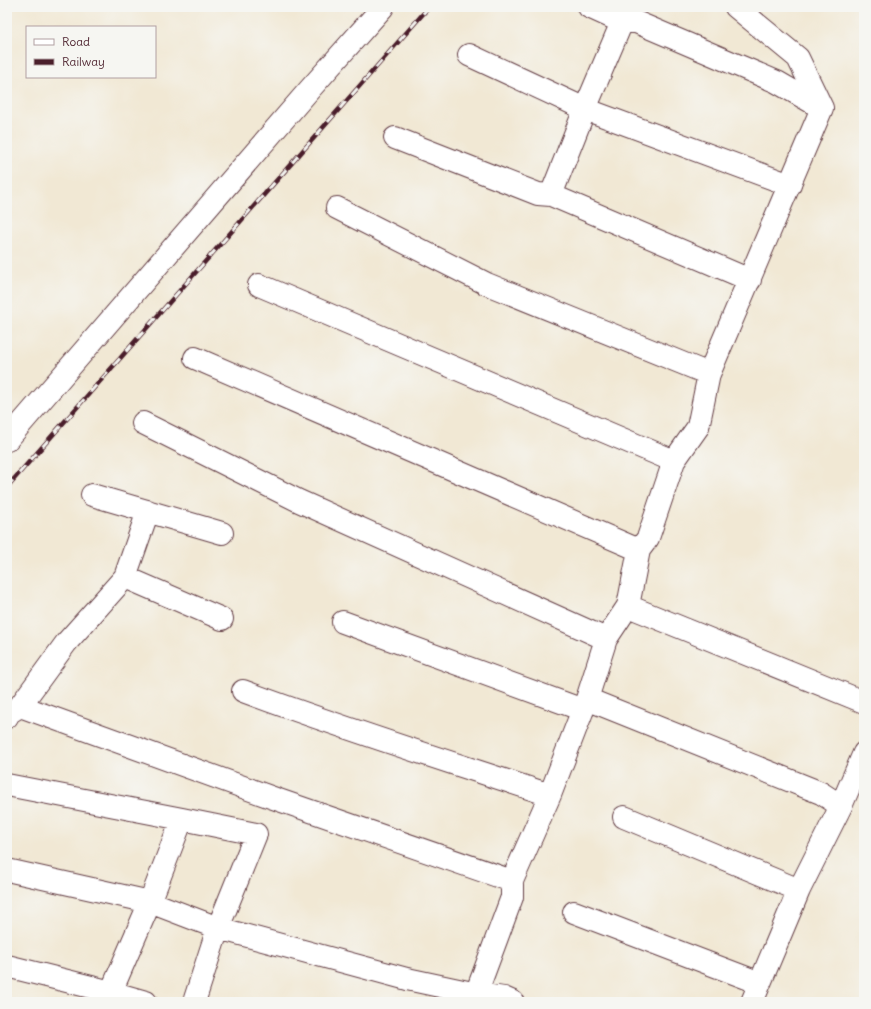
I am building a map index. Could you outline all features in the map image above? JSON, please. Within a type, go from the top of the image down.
[{"type":"street","points":[[7,440],[383,7]]},
{"type":"street","points":[[589,7],[622,22],[636,22],[777,82],[822,108]]},
{"type":"street","points":[[475,998],[512,896],[512,881],[550,794],[585,705],[606,639],[628,606],[639,550],[648,538],[674,461],[698,427],[709,374],[822,108],[798,58],[736,7]]},
{"type":"street","points":[[551,194],[622,22]]},
{"type":"street","points":[[469,55],[585,109],[790,185]]},
{"type":"street","points":[[395,138],[538,194],[551,194],[750,280]]},
{"type":"street","points":[[337,208],[487,284],[709,374]]},
{"type":"street","points":[[259,285],[674,461]]},
{"type":"street","points":[[195,358],[639,550]]},
{"type":"street","points":[[143,423],[299,501],[606,639]]},
{"type":"street","points":[[92,495],[222,534]]},
{"type":"street","points":[[148,511],[125,577],[66,643],[13,711],[512,881]]},
{"type":"street","points":[[125,577],[222,618]]},
{"type":"street","points":[[628,606],[864,702]]},
{"type":"street","points":[[343,622],[585,705],[821,792],[841,806]]},
{"type":"street","points":[[243,691],[396,744],[550,794]]},
{"type":"street","points":[[574,912],[756,993],[799,890],[841,806],[864,753]]},
{"type":"street","points":[[7,785],[182,818],[256,834],[218,928],[194,1002]]},
{"type":"street","points":[[624,817],[799,890]]},
{"type":"street","points":[[111,992],[150,902],[182,818]]},
{"type":"street","points":[[7,870],[150,902],[218,928],[475,998],[504,998],[513,1002]]},
{"type":"street","points":[[7,966],[146,1002]]},
{"type":"railway","points":[[7,487],[429,7]]}]
